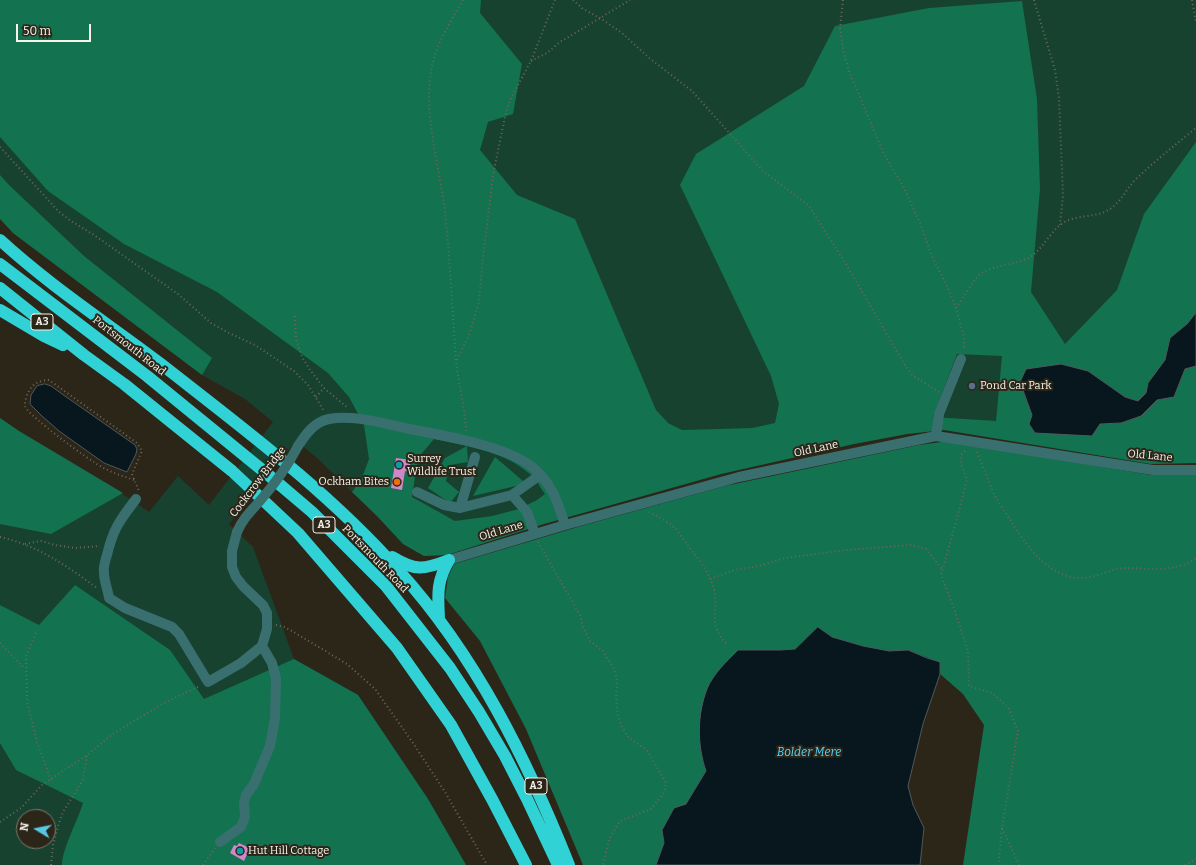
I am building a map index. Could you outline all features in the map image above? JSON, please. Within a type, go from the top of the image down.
[{"type":"highway","name":"A3","points":[[0,240],[70,298],[159,363],[300,474],[376,546],[399,570],[439,619],[463,654],[497,709],[541,796],[569,865]]},
{"type":"highway","name":"Portsmouth Road","points":[[0,264],[147,376],[272,478],[312,512],[386,586],[450,668],[479,712],[527,799],[558,865]]},
{"type":"highway","name":"A3","points":[[0,288],[84,355],[124,384],[232,471],[298,533],[397,648],[451,725],[526,865]]},
{"type":"highway","name":"A3","points":[[0,310],[44,336],[84,355]]},
{"type":"highway","name":"A3","points":[[376,546],[407,566],[420,568],[427,567],[448,560]]},
{"type":"highway","points":[[439,619],[438,589],[441,573],[448,560]]},
{"type":"street","points":[[936,436],[939,414],[960,359]]},
{"type":"street","points":[[329,419],[358,419],[442,435],[492,448],[521,460],[540,475],[557,498],[565,525]]},
{"type":"street","name":"Cockcrow Bridge","points":[[267,624],[267,613],[263,604],[243,586],[236,577],[232,567],[232,551],[237,532],[246,515],[282,473],[298,446],[315,425],[329,419]]},
{"type":"street","name":"Old Lane","points":[[448,560],[565,525],[739,477],[936,436],[975,448],[1153,470],[1196,470]]},
{"type":"street","points":[[460,508],[475,457]]},
{"type":"street","points":[[417,492],[444,505],[460,508],[512,495],[540,475]]},
{"type":"street","points":[[512,495],[527,512],[535,534]]},
{"type":"street","points":[[136,499],[118,523],[113,532],[109,546],[104,566],[104,575],[109,598],[145,618],[172,627],[179,634],[208,682],[241,663],[262,646],[267,624]]},
{"type":"street","points":[[220,842],[241,828],[245,817],[244,803],[246,795],[254,784],[270,746],[276,718],[276,679],[272,663],[262,646]]},
{"type":"path","points":[[463,0],[441,37],[431,70],[429,86],[430,118],[444,204],[457,361],[465,421]]},
{"type":"path","points":[[457,361],[469,335],[480,302],[483,258],[493,175],[506,112],[510,98],[531,61],[555,0]]},
{"type":"path","points":[[573,0],[583,9],[600,18],[622,33],[648,57],[692,91],[762,171],[809,206],[846,264],[912,375],[927,386],[947,396]]},
{"type":"path","points":[[531,61],[630,0]]},
{"type":"path","points":[[843,0],[840,28],[844,54],[849,71],[883,152],[903,186],[920,223],[931,254],[956,308],[964,343],[964,351],[960,359]]},
{"type":"path","points":[[1034,0],[1055,70],[1059,98],[1063,195],[1060,225]]},
{"type":"path","points":[[1192,0],[1196,22]]},
{"type":"path","points":[[956,308],[982,272],[1030,257],[1044,244],[1060,225],[1068,220],[1108,210],[1121,200],[1130,186],[1154,161],[1196,128]]},
{"type":"path","points":[[0,147],[59,212],[71,221],[94,234],[178,294],[211,323],[255,345],[294,371],[308,385],[329,419]]},
{"type":"path","points":[[295,316],[296,339],[302,357],[324,388],[347,406],[358,419]]},
{"type":"path","points":[[134,480],[96,464],[34,416],[25,407],[25,403],[30,389],[36,382],[49,380],[138,444],[142,452],[132,474],[139,492],[136,499]]},
{"type":"path","points":[[316,397],[324,388]]},
{"type":"path","points":[[975,448],[995,495],[1024,542],[1033,553],[1050,567],[1067,576],[1079,578],[1091,576],[1116,568],[1176,567],[1188,564],[1196,558]]},
{"type":"path","points":[[966,450],[962,454],[961,463],[966,480],[941,575],[955,611],[968,652],[969,686],[992,692],[1008,707],[1018,731],[1002,828],[999,858],[1000,865]]},
{"type":"path","points":[[636,506],[664,520],[677,530],[698,558],[710,579],[715,599],[715,626],[720,636],[728,644]]},
{"type":"path","points":[[535,534],[540,546],[580,615],[582,627],[590,642],[603,651],[614,669],[618,716],[622,727],[629,738],[648,750],[666,783],[664,793],[651,809],[620,821],[609,839],[603,865]]},
{"type":"path","points":[[0,537],[24,544],[59,561],[109,598]]},
{"type":"path","points":[[24,544],[41,541],[75,548],[109,546]]},
{"type":"path","points":[[710,579],[735,570],[759,566],[785,558],[847,550],[911,545],[926,549],[942,569]]},
{"type":"path","points":[[267,624],[284,627],[332,655],[353,669],[375,689],[445,792],[487,865]]},
{"type":"path","points":[[36,633],[26,656],[27,701],[37,742],[51,780]]},
{"type":"path","points":[[0,643],[26,670]]},
{"type":"path","points":[[0,822],[21,808],[42,785],[87,755],[113,734],[164,703],[208,682]]},
{"type":"path","points":[[51,865],[59,823],[63,812],[83,780],[87,755]]},
{"type":"path","points":[[1002,828],[1019,865]]},
{"type":"path","points":[[202,865],[220,842]]},
{"type":"path","points":[[1185,865],[1196,859]]},
{"type":"green space","points":[[0,0],[1196,0],[1196,463],[1151,464],[944,430],[907,434],[854,444],[721,474],[544,524],[447,555],[424,556],[403,544],[377,516],[316,457],[296,441],[229,524],[253,547],[294,659],[358,695],[428,799],[466,865],[0,865],[0,418],[149,512],[178,476],[209,505],[273,422],[245,399],[202,375],[13,233],[0,219]]},
{"type":"green space","points":[[0,0],[481,0],[480,13],[522,64],[513,114],[488,122],[480,150],[517,195],[575,219],[656,410],[668,423],[682,430],[752,428],[775,423],[779,404],[771,376],[680,185],[696,154],[804,86],[835,26],[929,8],[1022,1],[1037,99],[1040,189],[1031,292],[1065,344],[1117,290],[1144,214],[1196,142],[1196,313],[1187,324],[1170,338],[1165,360],[1148,383],[1146,393],[1138,401],[1125,397],[1088,371],[1020,382],[1032,415],[1100,424],[1121,423],[1141,416],[1157,400],[1174,397],[1185,369],[1196,366],[1196,463],[1151,464],[944,430],[907,434],[854,444],[721,474],[544,524],[447,555],[424,556],[403,544],[352,492],[362,478],[369,459],[364,425],[349,397],[328,373],[217,292],[124,244],[48,191],[0,137]],"holes":[[[957,354],[1002,356],[996,421],[933,417]],[[434,439],[485,450],[508,460],[520,466],[532,476],[545,494],[519,509],[492,516],[455,521],[412,497],[418,458]]]},
{"type":"green space","points":[[0,175],[84,256],[212,358],[202,375],[13,233],[0,219]]},
{"type":"green space","points":[[0,418],[19,431],[123,493],[51,534],[0,524]]},
{"type":"green space","points":[[948,441],[1151,475],[1196,475],[1196,865],[963,865],[984,725],[963,694],[940,674],[939,662],[908,650],[889,651],[863,646],[832,637],[818,627],[795,649],[738,650],[703,762],[706,771],[686,804],[662,830],[664,843],[656,865],[583,865],[526,729],[480,641],[445,598],[448,577],[454,564],[581,526],[725,486],[919,445]]},
{"type":"green space","points":[[467,446],[468,462],[450,465],[446,481],[459,492],[450,503],[428,488],[445,458]]},
{"type":"green space","points":[[495,457],[523,481],[520,485],[473,496]]},
{"type":"green space","points":[[75,585],[170,650],[204,699],[294,659],[358,695],[428,799],[466,865],[62,865],[67,843],[83,803],[16,770],[0,743],[0,605],[39,625]]},
{"type":"water","points":[[1196,313],[1196,366],[1185,369],[1174,397],[1157,400],[1141,416],[1121,423],[1100,424],[1092,436],[1035,433],[1029,424],[1032,415],[1020,382],[1026,369],[1061,364],[1088,371],[1125,397],[1138,401],[1146,393],[1148,383],[1165,360],[1170,338],[1187,324]]},
{"type":"water","points":[[45,384],[51,386],[135,445],[137,449],[136,454],[127,472],[104,463],[59,431],[30,404],[31,395],[37,386]]},
{"type":"water","name":"Bolder Mere","points":[[818,627],[832,637],[863,646],[889,651],[908,650],[940,662],[940,674],[923,724],[908,786],[913,805],[924,828],[920,865],[656,865],[664,843],[662,830],[674,808],[686,804],[706,771],[701,751],[699,730],[701,709],[707,689],[713,678],[738,650],[795,649]]},
{"type":"building","points":[[396,458],[411,460],[409,472],[405,471],[402,490],[391,488]]},
{"type":"building","name":"Hut Hill Cottage","points":[[239,843],[250,848],[244,861],[230,853],[234,845],[237,846]]},
{"type":"place","name":"Pond Car Park","points":[[972,386]]},
{"type":"place","name":"Surrey Wildlife Trust","points":[[399,465]]},
{"type":"place","name":"Ockham Bites","points":[[397,482]]},
{"type":"place","name":"Hut Hill Cottage","points":[[240,851]]}]
